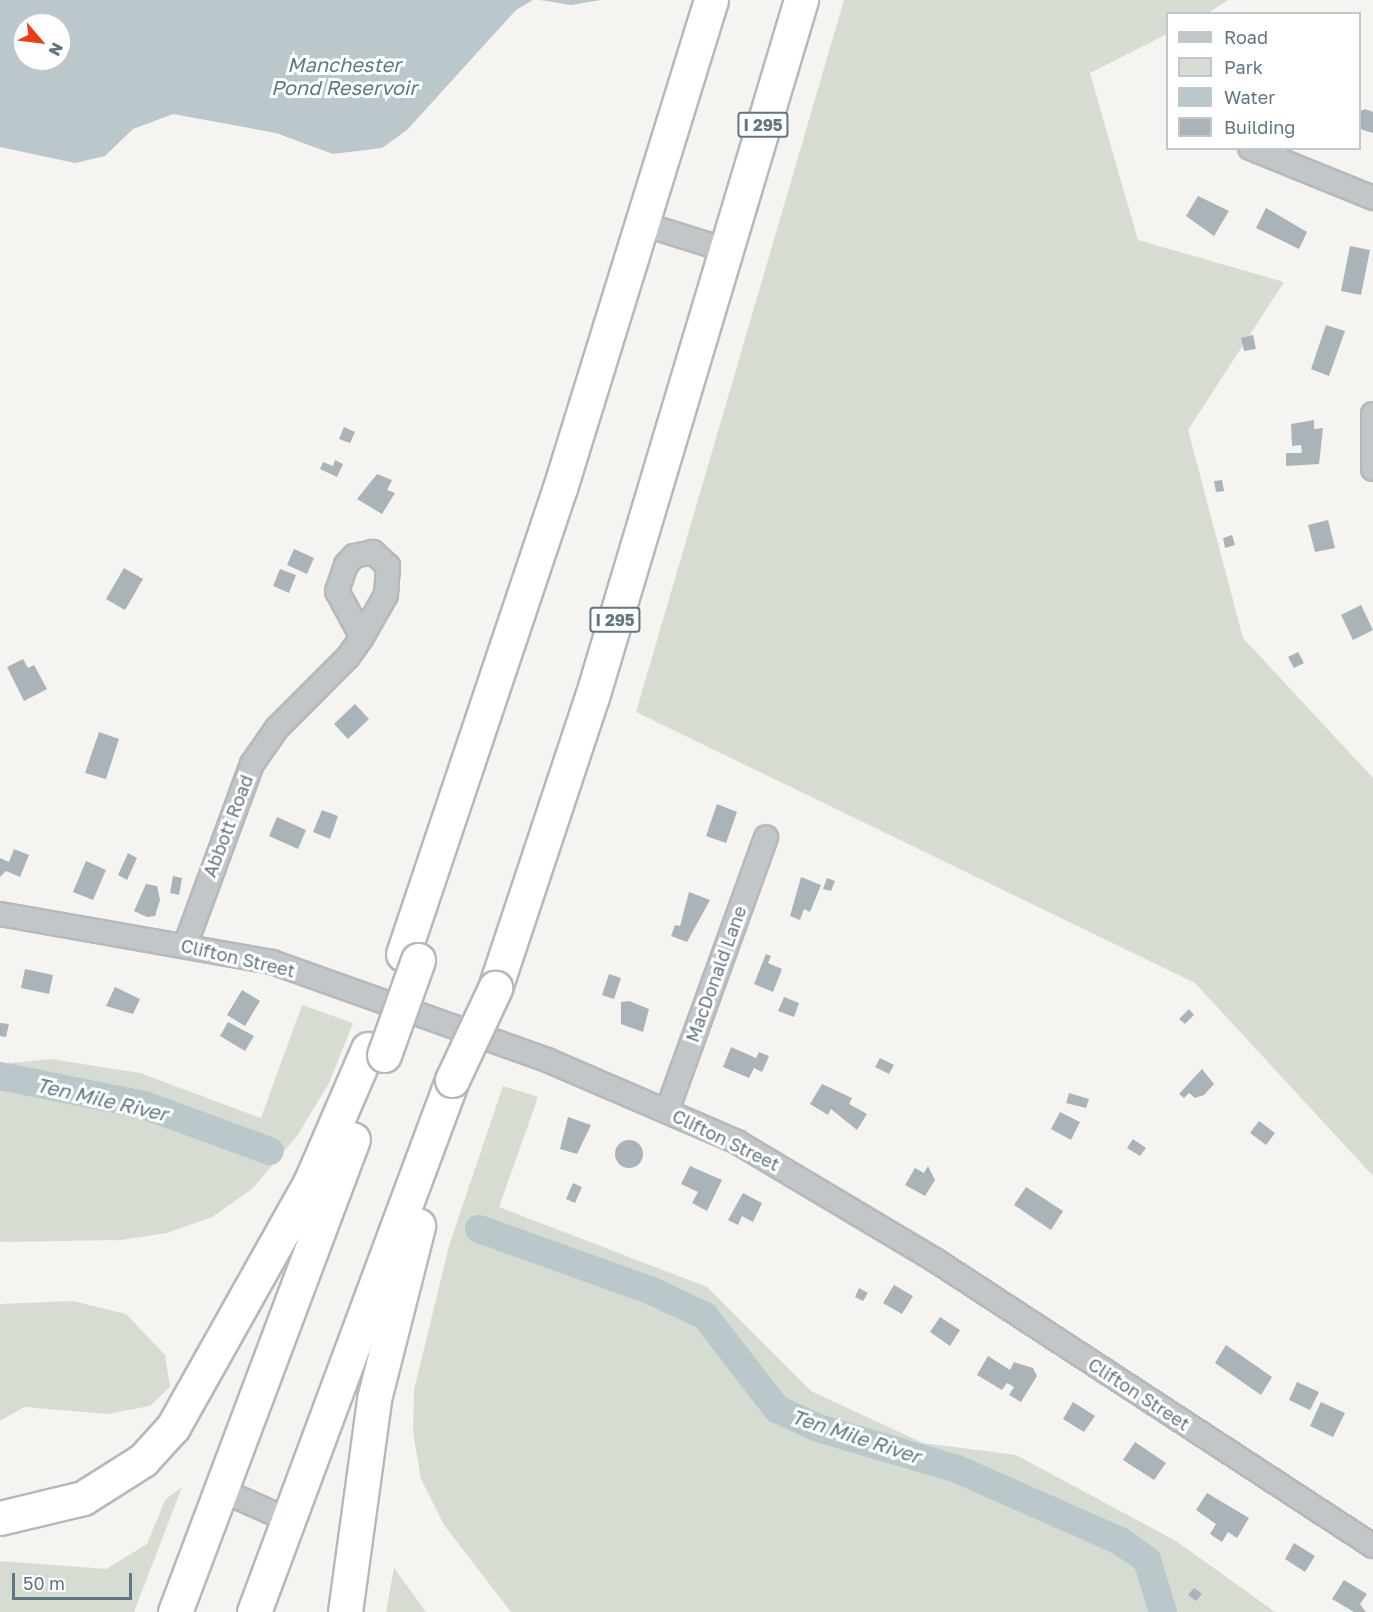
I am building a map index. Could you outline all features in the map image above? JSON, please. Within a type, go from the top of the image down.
[{"type":"highway","points":[[176,1612],[411,957],[645,220],[711,0]]},
{"type":"highway","name":"I 295","points":[[459,1082],[495,988],[582,730],[801,0]]},
{"type":"highway","points":[[0,1518],[62,1506],[105,1486],[142,1460],[173,1427],[310,1183],[376,1052]]},
{"type":"highway","points":[[254,1612],[459,1082]]},
{"type":"highway","points":[[345,1612],[358,1491],[387,1341],[459,1082]]},
{"type":"street","points":[[1255,150],[1373,198]]},
{"type":"street","points":[[645,220],[726,250]]},
{"type":"street","points":[[1373,414],[1373,469]]},
{"type":"street","name":"Abbott Road","points":[[185,946],[252,764],[277,728],[363,637]]},
{"type":"street","name":"MacDonald Lane","points":[[667,1111],[766,837]]},
{"type":"street","name":"Clifton Street","points":[[0,914],[272,962],[547,1060],[667,1111],[830,1194],[1373,1546]]},
{"type":"street","points":[[221,1490],[288,1520]]},
{"type":"green space","points":[[844,0],[1228,0],[1210,12],[1166,12],[1166,35],[1090,73],[1138,240],[1284,282],[1188,430],[1243,638],[1373,778],[1373,1176],[1195,983],[636,712]]},
{"type":"green space","points":[[302,1005],[353,1023],[329,1083],[297,1136],[252,1189],[212,1217],[167,1233],[121,1240],[0,1242],[0,1064],[51,1059],[140,1073],[261,1118]]},
{"type":"green space","points":[[503,1086],[538,1097],[499,1207],[707,1287],[811,1391],[923,1443],[1016,1455],[1176,1541],[1275,1612],[511,1612],[444,1525],[421,1479],[413,1432],[414,1390],[449,1246]]},
{"type":"green space","points":[[73,1301],[126,1314],[165,1355],[170,1387],[150,1406],[107,1414],[24,1407],[0,1421],[0,1304]]},
{"type":"green space","points":[[182,1487],[134,1612],[0,1612],[0,1561],[106,1569],[147,1544],[165,1500]]},
{"type":"green space","points":[[394,1568],[426,1612],[386,1612]]},
{"type":"water","name":"Manchester Pond Reservoir","points":[[0,0],[533,0],[516,10],[407,130],[382,148],[333,154],[276,133],[173,114],[133,129],[105,156],[75,163],[0,147]]},
{"type":"water","points":[[540,0],[601,0],[571,5]]},
{"type":"building","points":[[1365,109],[1373,112],[1373,133],[1361,129],[1361,111]]},
{"type":"building","points":[[1198,196],[1229,211],[1214,236],[1186,216]]},
{"type":"building","points":[[1266,208],[1307,232],[1299,249],[1256,228]]},
{"type":"building","points":[[1350,246],[1370,250],[1361,295],[1341,291]]},
{"type":"building","points":[[1326,325],[1345,331],[1329,376],[1311,369]]},
{"type":"building","points":[[1253,335],[1256,349],[1244,351],[1241,338]]},
{"type":"building","points":[[1314,420],[1314,429],[1323,428],[1319,464],[1286,466],[1286,453],[1302,453],[1301,445],[1292,446],[1291,424]]},
{"type":"building","points":[[344,427],[355,432],[350,443],[339,439]]},
{"type":"building","points":[[335,460],[343,464],[337,477],[320,469],[323,462],[333,466]]},
{"type":"building","points":[[377,474],[392,480],[387,490],[395,493],[382,514],[357,499]]},
{"type":"building","points":[[1222,480],[1224,491],[1216,492],[1214,481]]},
{"type":"building","points":[[1328,520],[1335,548],[1315,552],[1308,525]]},
{"type":"building","points":[[1232,535],[1235,545],[1225,548],[1223,538]]},
{"type":"building","points":[[294,549],[314,558],[307,574],[287,565]]},
{"type":"building","points":[[124,568],[143,579],[125,610],[106,599]]},
{"type":"building","points":[[280,569],[296,575],[289,593],[273,586]]},
{"type":"building","points":[[1361,605],[1373,630],[1353,640],[1341,615]]},
{"type":"building","points":[[1298,652],[1304,663],[1294,668],[1288,657]]},
{"type":"building","points":[[23,659],[28,668],[34,665],[47,689],[24,701],[7,667]]},
{"type":"building","points":[[355,704],[369,719],[348,739],[334,724]]},
{"type":"building","points":[[99,732],[119,739],[106,779],[85,773]]},
{"type":"building","points":[[717,804],[737,812],[726,843],[706,836]]},
{"type":"building","points":[[322,810],[338,816],[330,839],[313,832]]},
{"type":"building","points":[[277,817],[306,830],[298,849],[269,836]]},
{"type":"building","points":[[14,849],[29,855],[20,877],[6,871],[0,877],[0,858],[9,862]]},
{"type":"building","points":[[128,853],[137,858],[127,880],[118,875]]},
{"type":"building","points":[[86,861],[106,870],[93,900],[73,892]]},
{"type":"building","points":[[173,876],[182,878],[179,895],[170,893]]},
{"type":"building","points":[[801,877],[821,885],[810,912],[804,909],[800,920],[790,916]]},
{"type":"building","points":[[827,878],[835,881],[831,891],[823,889]]},
{"type":"building","points":[[146,884],[157,886],[160,900],[155,916],[147,917],[134,911]]},
{"type":"building","points":[[689,892],[710,900],[687,942],[671,936],[675,925],[680,926]]},
{"type":"building","points":[[766,954],[771,956],[768,963],[782,969],[773,992],[754,984]]},
{"type":"building","points":[[25,969],[53,975],[49,994],[21,988]]},
{"type":"building","points":[[609,974],[621,978],[614,999],[602,995]]},
{"type":"building","points":[[115,987],[140,999],[133,1014],[106,1006]]},
{"type":"building","points":[[242,990],[260,1001],[245,1026],[227,1015]]},
{"type":"building","points":[[784,997],[799,1003],[794,1017],[778,1011]]},
{"type":"building","points":[[629,1001],[649,1009],[643,1032],[621,1024],[621,1002]]},
{"type":"building","points":[[1189,1009],[1194,1015],[1185,1024],[1179,1019]]},
{"type":"building","points":[[228,1022],[254,1036],[245,1051],[220,1036]]},
{"type":"building","points":[[0,1023],[9,1024],[6,1037],[0,1036]]},
{"type":"building","points":[[731,1047],[756,1058],[759,1052],[769,1056],[762,1072],[754,1068],[749,1078],[723,1067]]},
{"type":"building","points":[[880,1058],[894,1065],[889,1074],[875,1067]]},
{"type":"building","points":[[1202,1069],[1214,1084],[1204,1095],[1195,1098],[1189,1093],[1184,1098],[1179,1094]]},
{"type":"building","points":[[822,1084],[852,1098],[849,1104],[867,1114],[857,1130],[831,1109],[828,1115],[810,1104]]},
{"type":"building","points":[[1069,1093],[1089,1099],[1086,1108],[1066,1103]]},
{"type":"building","points":[[1060,1112],[1080,1122],[1071,1140],[1051,1129]]},
{"type":"building","points":[[568,1117],[591,1125],[577,1154],[560,1149]]},
{"type":"building","points":[[1259,1121],[1275,1133],[1266,1145],[1250,1133]]},
{"type":"building","points":[[1133,1139],[1146,1148],[1140,1156],[1127,1148]]},
{"type":"building","points":[[629,1140],[639,1144],[643,1154],[639,1164],[629,1168],[619,1164],[615,1154],[619,1144]]},
{"type":"building","points":[[690,1166],[722,1180],[707,1211],[692,1203],[698,1192],[681,1184]]},
{"type":"building","points":[[928,1166],[935,1180],[925,1196],[905,1185],[915,1168],[924,1173]]},
{"type":"building","points":[[573,1183],[582,1187],[575,1203],[566,1199]]},
{"type":"building","points":[[1026,1187],[1063,1211],[1051,1230],[1014,1205]]},
{"type":"building","points":[[743,1193],[762,1203],[753,1222],[742,1216],[738,1225],[728,1220]]},
{"type":"building","points":[[894,1285],[913,1296],[902,1314],[883,1303]]},
{"type":"building","points":[[859,1288],[868,1293],[863,1301],[855,1297]]},
{"type":"building","points":[[940,1317],[960,1330],[950,1346],[930,1332]]},
{"type":"building","points":[[1226,1345],[1272,1377],[1261,1395],[1215,1363]]},
{"type":"building","points":[[988,1356],[1010,1370],[1014,1362],[1033,1368],[1037,1376],[1021,1402],[1009,1395],[1014,1387],[1007,1383],[1002,1390],[977,1375]]},
{"type":"building","points":[[1297,1382],[1319,1392],[1310,1410],[1289,1400]]},
{"type":"building","points":[[1073,1402],[1095,1416],[1084,1432],[1063,1419]]},
{"type":"building","points":[[1321,1402],[1345,1413],[1333,1437],[1310,1426]]},
{"type":"building","points":[[1135,1442],[1166,1463],[1154,1480],[1123,1460]]},
{"type":"building","points":[[1207,1493],[1249,1518],[1237,1538],[1228,1532],[1222,1542],[1210,1534],[1216,1524],[1196,1510]]},
{"type":"building","points":[[1294,1543],[1315,1556],[1305,1572],[1285,1559]]},
{"type":"building","points":[[1344,1580],[1367,1594],[1360,1604],[1366,1612],[1354,1612],[1332,1599]]},
{"type":"building","points":[[1194,1588],[1202,1594],[1196,1601],[1188,1595]]},
{"type":"waterway","name":"Ten Mile River","points":[[0,1076],[144,1105],[270,1151]]},
{"type":"waterway","name":"Ten Mile River","points":[[479,1229],[652,1291],[705,1316],[777,1409],[818,1428],[957,1469],[1120,1541],[1147,1560],[1163,1612]]}]
